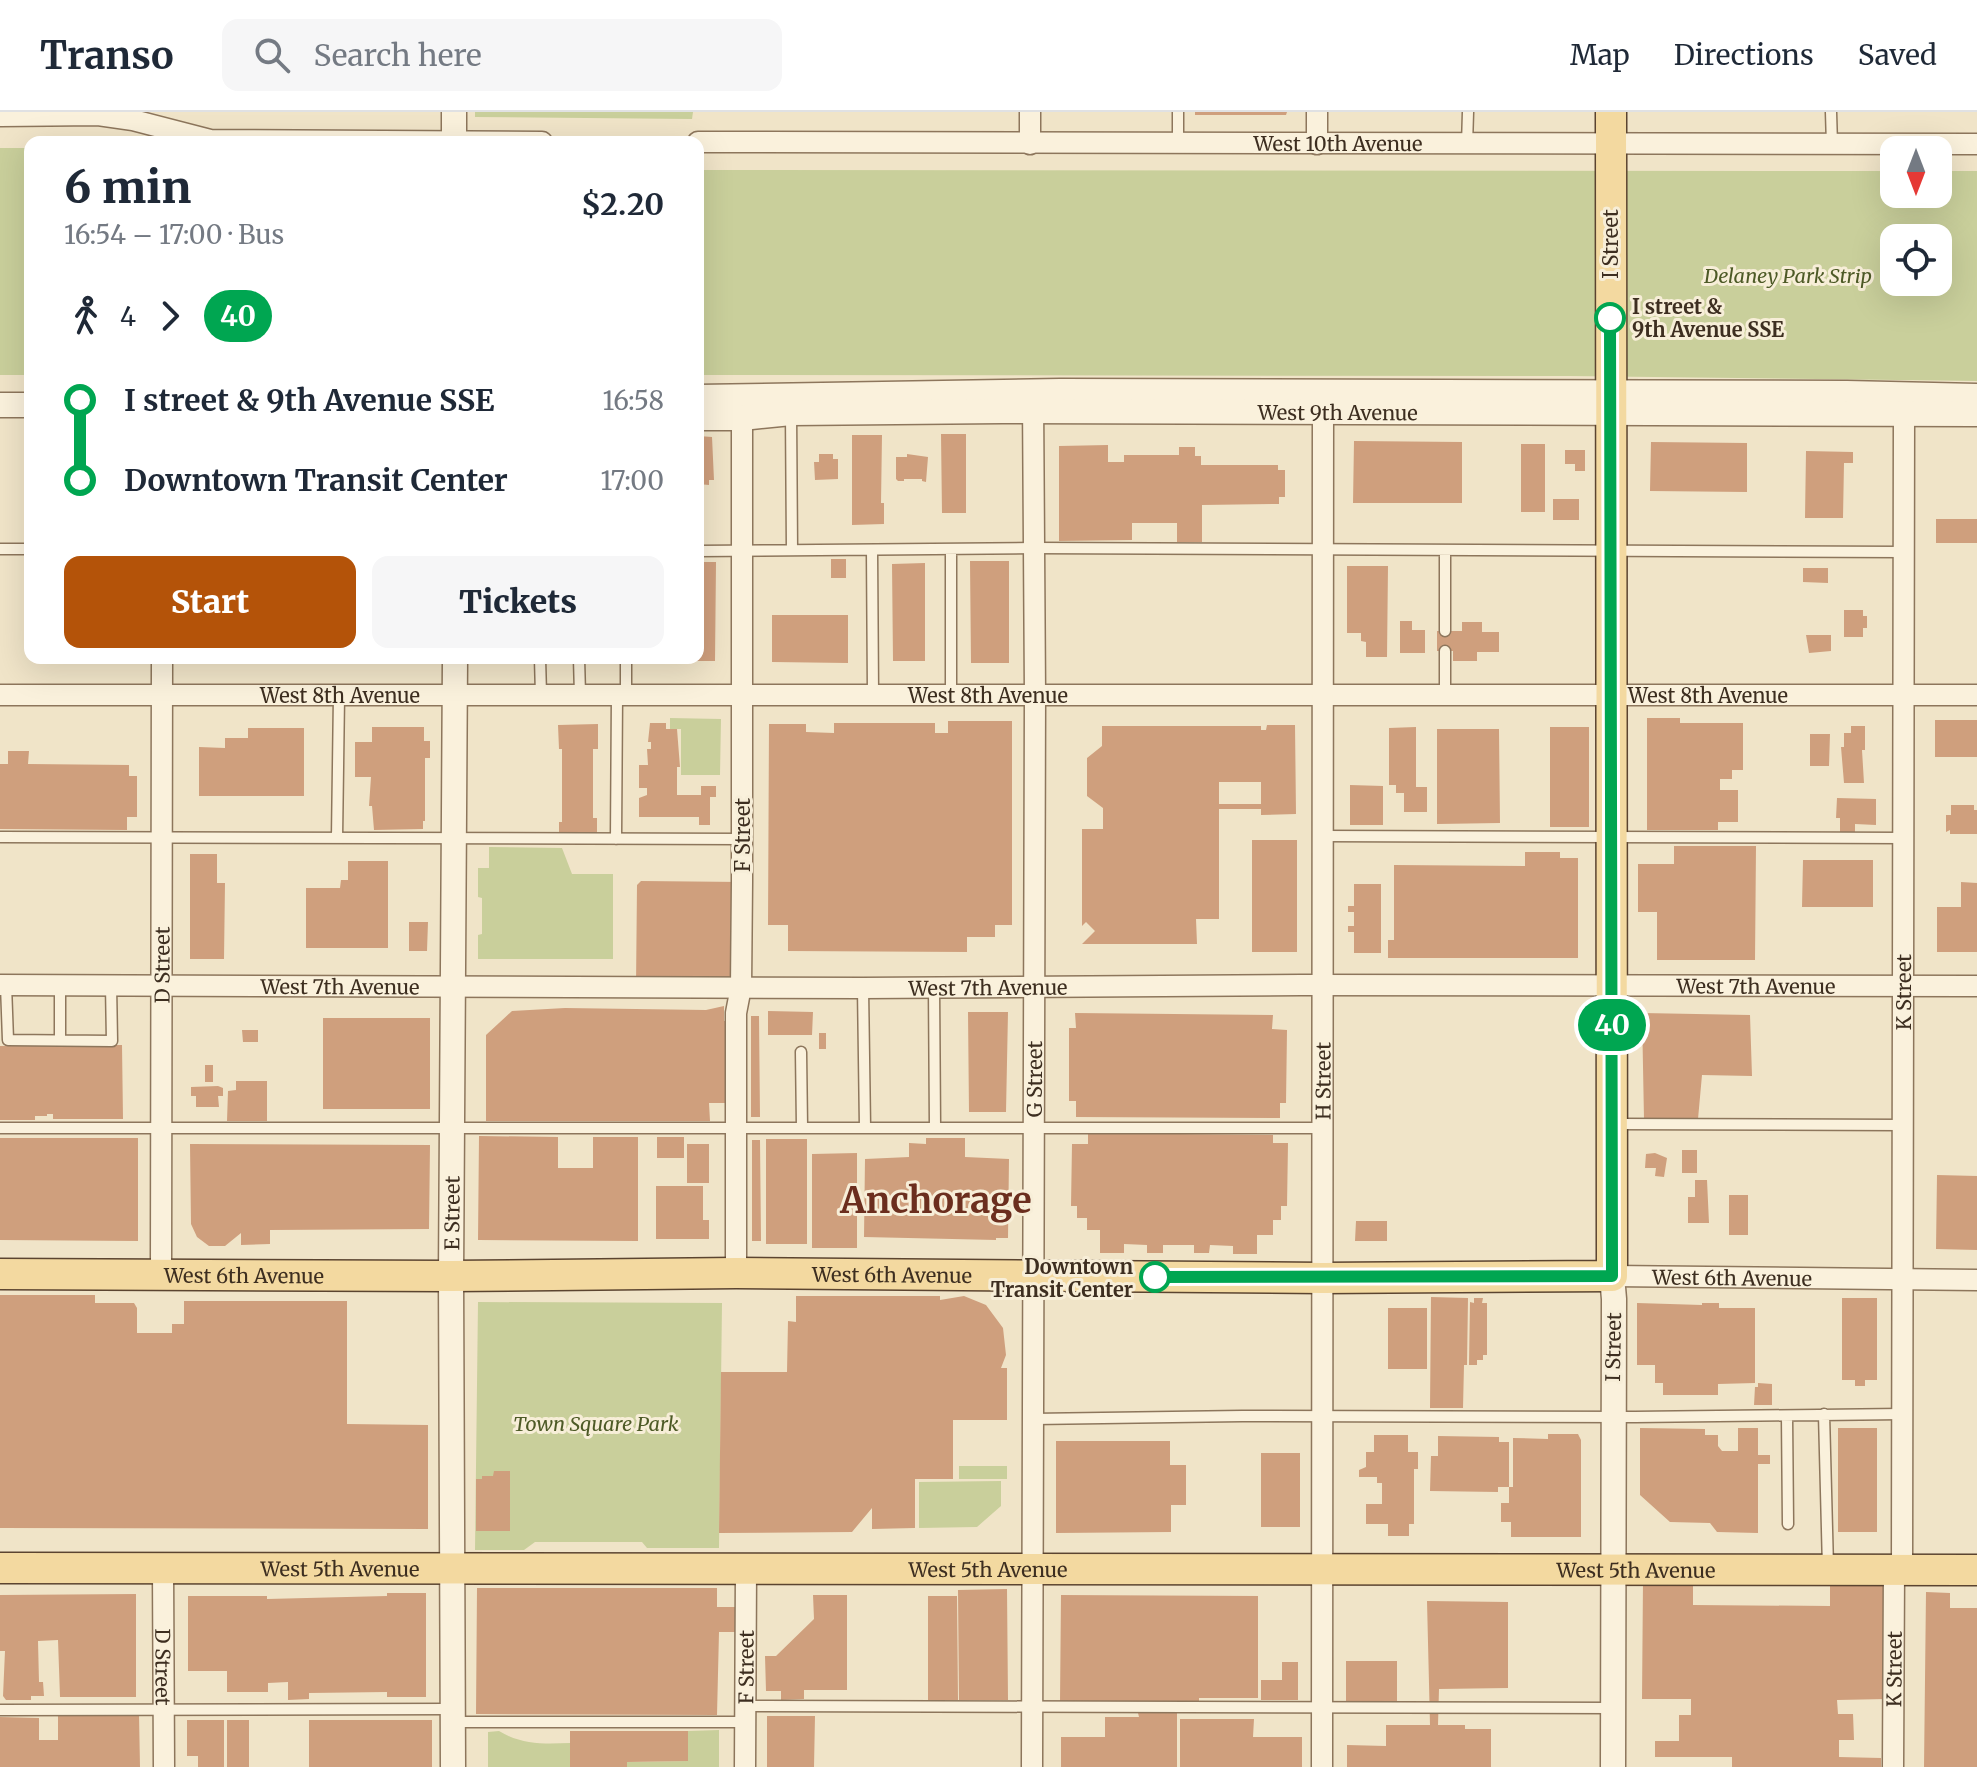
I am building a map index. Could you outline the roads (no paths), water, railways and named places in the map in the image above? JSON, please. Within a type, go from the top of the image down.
[{"type":"main road","name":"I Street","points":[[1611,112],[1609,696],[1612,1276]]},
{"type":"main road","name":"West 6th Avenue","points":[[0,1274],[1612,1276]]},
{"type":"main road","name":"West 5th Avenue","points":[[0,1568],[1977,1570]]},
{"type":"street","points":[[454,112],[454,136]]},
{"type":"street","points":[[1030,112],[1030,144]]},
{"type":"street","points":[[1317,112],[1317,144]]},
{"type":"street","points":[[0,116],[98,115],[164,120],[201,136]]},
{"type":"street","name":"West 10th Avenue","points":[[704,142],[1611,146],[1977,144]]},
{"type":"street","name":"West 9th Avenue","points":[[704,417],[742,408],[907,392],[1033,402]]},
{"type":"street","name":"West 9th Avenue","points":[[704,398],[742,408],[791,413],[1033,402],[1610,403],[1977,396]]},
{"type":"street","name":"G Street","points":[[1032,1767],[1033,402]]},
{"type":"street","name":"H Street","points":[[1322,1767],[1323,402]]},
{"type":"street","name":"West 9th Avenue","points":[[1610,403],[1904,415],[1977,414]]},
{"type":"street","points":[[0,405],[24,405]]},
{"type":"street","name":"F Street","points":[[736,1273],[736,1013],[741,987],[743,839],[742,408]]},
{"type":"street","name":"K Street","points":[[1893,1767],[1902,1414],[1904,415]]},
{"type":"street","name":"D Street","points":[[161,1273],[162,664]]},
{"type":"street","name":"E Street","points":[[453,1767],[451,1276],[455,664]]},
{"type":"street","name":"West 8th Avenue","points":[[0,695],[1977,695]]},
{"type":"street","name":"West 7th Avenue","points":[[3,985],[863,988],[1977,986]]},
{"type":"street","name":"West 6th Avenue","points":[[1612,1276],[1977,1280]]},
{"type":"street","name":"I Street","points":[[1612,1276],[1613,1767]]},
{"type":"street","name":"D Street","points":[[163,1569],[164,1767]]},
{"type":"street","name":"F Street","points":[[745,1767],[746,1569]]},
{"type":"lane","points":[[1178,112],[1178,144]]},
{"type":"lane","points":[[1467,145],[1468,112]]},
{"type":"lane","points":[[1831,112],[1832,145]]},
{"type":"lane","points":[[791,413],[792,550]]},
{"type":"lane","points":[[704,551],[1034,548],[1904,552]]},
{"type":"lane","points":[[0,549],[24,549]]},
{"type":"lane","points":[[951,549],[951,694]]},
{"type":"lane","points":[[872,550],[873,694]]},
{"type":"lane","points":[[1445,550],[1445,631]]},
{"type":"lane","points":[[1445,651],[1445,694]]},
{"type":"lane","points":[[540,664],[541,695]]},
{"type":"lane","points":[[579,664],[580,695]]},
{"type":"lane","points":[[616,839],[621,695],[625,664]]},
{"type":"lane","points":[[337,838],[339,696]]},
{"type":"lane","points":[[1323,836],[1903,838]]},
{"type":"lane","points":[[0,837],[743,839]]},
{"type":"lane","points":[[3,985],[8,1040],[112,1041],[111,985]]},
{"type":"lane","points":[[60,985],[60,1040]]},
{"type":"lane","points":[[934,987],[935,1126]]},
{"type":"lane","points":[[863,988],[865,1127]]},
{"type":"lane","points":[[801,1052],[802,1127]]},
{"type":"lane","points":[[1612,1124],[1902,1125]]},
{"type":"lane","points":[[0,1128],[1323,1128]]},
{"type":"lane","points":[[1824,1414],[1829,1570]]},
{"type":"lane","points":[[1033,1419],[1902,1414]]},
{"type":"lane","points":[[1787,1416],[1788,1524]]},
{"type":"lane","points":[[0,1710],[453,1715],[745,1714],[1033,1707],[1613,1708]]},
{"type":"place","name":"I street & 9th Avenue SSE","points":[[1610,318]]},
{"type":"place","name":"Downtown Transit Center","points":[[1155,1277]]},
{"type":"district","name":"Anchorage","points":[[936,1200]]},
{"type":"park label","name":"Delaney Park Strip","points":[[1788,275]]},
{"type":"park label","name":"Town Square Park","points":[[596,1423]]}]
